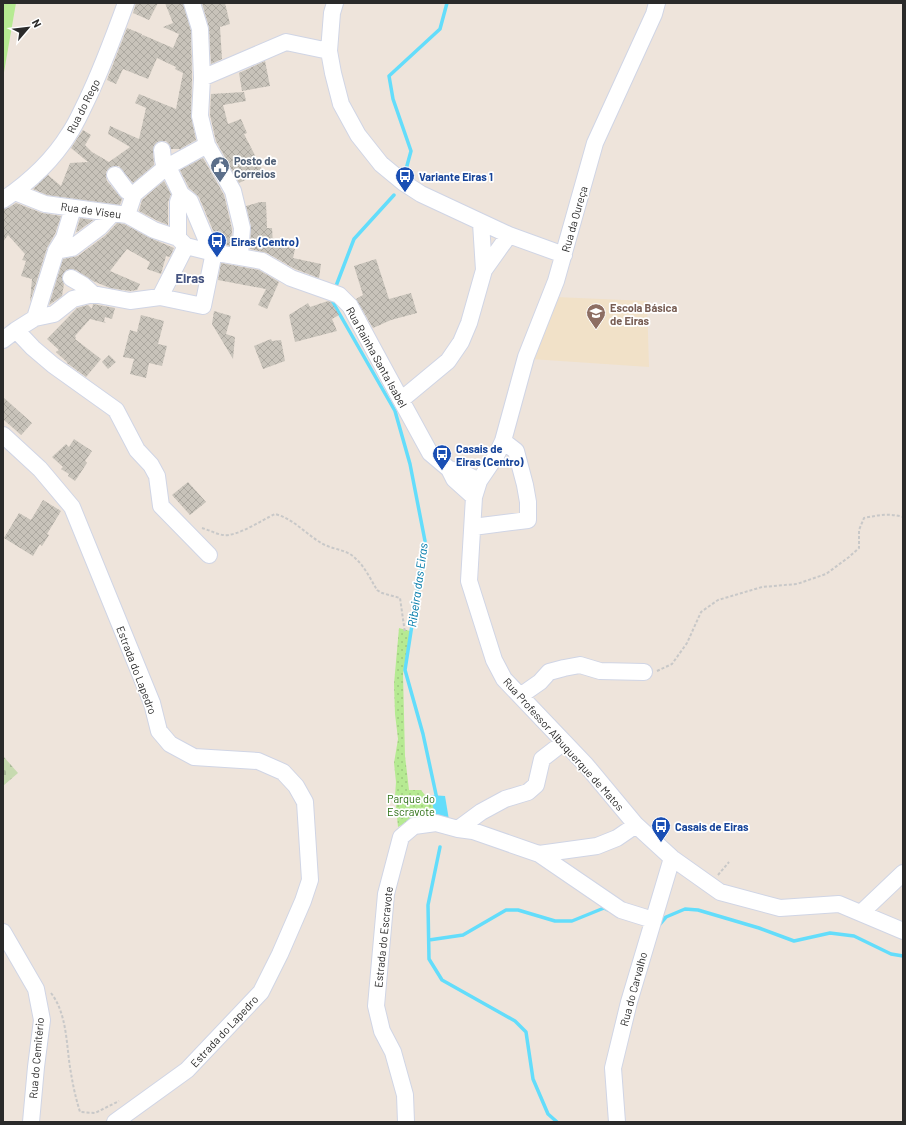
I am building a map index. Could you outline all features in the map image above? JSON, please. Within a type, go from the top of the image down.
[{"type":"street","name":"Rua do Rego","points":[[9,196],[42,168],[70,134],[98,76],[126,3]]},
{"type":"street","points":[[192,3],[200,29],[202,78],[200,116],[207,145],[233,191],[242,228],[240,256]]},
{"type":"street","points":[[335,3],[332,13],[329,51],[333,73],[342,104],[358,135],[381,164],[404,183],[421,194],[509,235],[564,255]]},
{"type":"street","name":"Rua da Oureça","points":[[479,481],[496,456],[503,441],[526,357],[556,281],[595,144],[654,14],[657,3]]},
{"type":"street","points":[[202,78],[286,42],[329,51]]},
{"type":"street","points":[[56,251],[72,248],[120,214],[134,194],[167,168],[207,145]]},
{"type":"street","points":[[3,340],[35,318],[54,314],[73,299],[93,294],[130,301],[160,297],[203,306],[210,252],[190,200],[181,194],[167,168],[162,150]]},
{"type":"street","points":[[115,175],[127,191],[134,194]]},
{"type":"street","points":[[160,297],[182,242],[178,202],[181,194]]},
{"type":"street","name":"Rua de Viseu","points":[[9,196],[45,204],[120,214],[182,242],[210,252]]},
{"type":"street","points":[[35,318],[56,251],[64,238],[73,208]]},
{"type":"street","points":[[401,400],[448,361],[461,342],[469,323],[484,270],[481,223]]},
{"type":"street","points":[[484,270],[509,235]]},
{"type":"street","name":"Rua Rainha Santa Isabel","points":[[210,252],[262,261],[290,278],[339,295],[350,306],[430,452],[450,469]]},
{"type":"street","points":[[71,278],[93,294]]},
{"type":"street","points":[[16,330],[33,348],[53,365],[116,410],[137,450],[151,465],[156,476],[161,506],[209,555]]},
{"type":"street","name":"Estrada do Lapedro","points":[[3,435],[40,469],[72,507],[152,702],[159,731],[170,744],[194,757],[258,761],[283,772],[296,786],[306,802],[310,880],[303,901],[280,954],[260,992],[187,1070],[115,1122]]},
{"type":"street","points":[[473,527],[528,520],[528,502],[516,451],[503,441]]},
{"type":"street","points":[[450,469],[461,472],[479,481]]},
{"type":"street","points":[[450,469],[454,479],[474,497]]},
{"type":"street","name":"Rua Professor Albuquerque de Matos","points":[[479,481],[474,497],[469,581],[494,660],[504,679],[586,765],[636,825],[672,858],[720,892],[780,908],[839,904],[862,912],[903,931]]},
{"type":"street","points":[[520,696],[540,682],[549,672],[564,668],[580,665],[600,671],[644,672]]},
{"type":"street","points":[[458,829],[481,812],[505,799],[528,792],[536,785],[542,759],[564,742]]},
{"type":"street","name":"Estrada do Escravote","points":[[406,1122],[405,1095],[393,1052],[382,1031],[376,1006],[386,894],[400,836],[414,826],[436,823],[458,829],[473,831],[538,854],[621,910],[653,920]]},
{"type":"street","points":[[538,854],[597,846],[617,838],[636,825]]},
{"type":"street","name":"Rua do Carvalho","points":[[617,1122],[613,1068],[629,1002],[672,858]]},
{"type":"street","points":[[862,912],[903,874]]},
{"type":"street","name":"Rua do Cemitério","points":[[3,932],[36,989],[42,1020],[31,1122]]},
{"type":"path","points":[[200,528],[224,536],[241,532],[275,514],[292,520],[305,532],[317,540],[326,545],[346,551],[356,558],[377,590],[400,598],[405,633]]},
{"type":"path","points":[[644,672],[660,671],[672,664],[687,643],[701,612],[718,600],[762,587],[797,584],[826,574],[859,548],[859,530],[864,518],[881,515],[897,515],[903,517]]},
{"type":"path","points":[[47,988],[56,999],[64,1024],[70,1072],[80,1112],[95,1113],[119,1101]]},
{"type":"shaded area","name":"Escola Básica de Eiras","points":[[556,297],[647,301],[649,367],[531,359]]},
{"type":"green space","points":[[3,3],[16,3],[3,78]]},
{"type":"green space","name":"Parque do Escravote","points":[[399,628],[410,631],[403,674],[405,756],[409,790],[421,790],[437,811],[433,814],[412,819],[398,827],[394,763],[398,739],[394,684]]},
{"type":"green space","points":[[3,756],[18,773],[3,786]]},
{"type":"water","points":[[431,795],[445,796],[449,820],[435,818]]},
{"type":"building","points":[[136,3],[158,3],[149,20],[133,13]]},
{"type":"building","points":[[165,3],[183,3],[191,31],[191,116],[196,140],[180,149],[171,149],[166,141],[157,142],[153,151],[154,165],[133,183],[119,166],[109,168],[106,172],[107,181],[122,199],[120,205],[47,195],[33,189],[48,175],[61,186],[70,163],[88,162],[71,148],[83,130],[91,135],[85,145],[92,152],[109,162],[130,147],[108,134],[110,126],[139,139],[146,108],[135,103],[139,94],[176,109],[183,73],[175,69],[176,67],[157,58],[148,79],[123,69],[116,84],[107,80],[127,28],[142,34],[141,36],[143,35],[173,48],[179,34],[163,27],[173,23]]},
{"type":"building","points":[[202,3],[225,3],[230,24],[220,27],[222,59],[211,64],[209,28]]},
{"type":"building","points":[[265,61],[270,86],[242,91],[239,73]]},
{"type":"building","points":[[244,92],[246,101],[223,105],[228,124],[241,119],[247,133],[244,134],[263,171],[239,183],[216,141],[210,115],[211,94]]},
{"type":"building","points":[[203,158],[224,195],[232,229],[231,246],[216,243],[215,235],[199,197],[189,188],[180,170]]},
{"type":"building","points":[[164,181],[171,194],[168,202],[168,225],[139,211],[142,200]]},
{"type":"building","points":[[266,202],[267,228],[272,228],[273,244],[295,249],[293,258],[321,264],[319,278],[295,269],[267,253],[250,249],[251,226],[246,206]]},
{"type":"building","points":[[16,203],[42,213],[61,216],[55,234],[47,248],[30,302],[32,279],[21,276],[26,261],[22,260],[25,254],[8,235],[3,242],[3,209]]},
{"type":"building","points":[[80,218],[93,220],[76,232]]},
{"type":"building","points":[[117,223],[124,224],[150,238],[174,248],[170,257],[166,256],[161,274],[147,269],[150,262],[127,249],[110,271],[140,284],[137,290],[130,291],[110,288],[93,281],[76,270],[71,269],[66,270],[63,274],[62,278],[64,284],[62,296],[49,305],[63,259],[78,256],[106,235]]},
{"type":"building","points":[[376,259],[389,299],[411,293],[417,313],[391,320],[373,328],[356,299],[363,295],[354,266]]},
{"type":"building","points":[[221,263],[259,270],[279,282],[267,309],[258,305],[266,289],[218,280]]},
{"type":"building","points":[[328,301],[331,302],[339,315],[332,319],[337,331],[295,342],[289,315],[308,303],[310,307]]},
{"type":"building","points":[[93,304],[115,308],[112,319],[105,317],[104,321],[106,323],[90,319],[75,336],[75,339],[101,359],[86,377],[67,363],[56,352],[59,350],[47,339],[77,308],[88,305],[92,309]]},
{"type":"building","points":[[214,311],[231,316],[226,334],[235,337],[233,359],[212,324]]},
{"type":"building","points":[[141,315],[164,321],[158,344],[167,346],[162,366],[149,363],[146,378],[130,374],[134,359],[123,357],[130,330],[137,332]]},
{"type":"building","points":[[271,339],[272,341],[281,340],[285,361],[263,369],[254,346]]},
{"type":"building","points":[[109,355],[116,362],[108,369],[102,362]]},
{"type":"building","points":[[3,397],[32,423],[21,435],[3,419]]},
{"type":"building","points":[[74,439],[92,451],[85,461],[87,463],[75,481],[68,476],[69,474],[61,469],[63,467],[52,457],[66,444],[69,447]]},
{"type":"building","points":[[188,482],[206,502],[190,515],[172,495]]},
{"type":"building","points":[[43,500],[61,511],[47,534],[49,535],[42,546],[40,544],[33,556],[4,538],[19,513],[31,520]]},
{"type":"waterway","name":"Ribeira das Eiras","points":[[405,173],[411,151],[393,99],[389,76],[440,29],[447,3]]},
{"type":"waterway","name":"Ribeira das Eiras","points":[[336,286],[354,239],[394,195]]},
{"type":"waterway","name":"Ribeira das Eiras","points":[[331,299],[395,411],[410,464],[425,541],[405,670],[423,734],[437,799]]},
{"type":"waterway","points":[[440,847],[428,905],[429,959],[442,980],[515,1021],[526,1032],[533,1079],[548,1114],[557,1122]]},
{"type":"waterway","points":[[429,940],[463,935],[506,910],[518,910],[555,921],[572,921],[604,908],[608,910]]},
{"type":"waterway","points":[[656,924],[660,924],[666,917],[685,909],[698,910],[759,928],[794,941],[830,933],[854,936],[891,954],[903,956]]},
{"type":"place","name":"Posto de Correios","points":[[220,183]]},
{"type":"place","name":"Variante Eiras 1","points":[[405,193]]},
{"type":"place","name":"Eiras (Centro)","points":[[217,258]]},
{"type":"place","name":"Escola Básica de Eiras","points":[[596,330]]},
{"type":"place","name":"Casais de Eiras (Centro)","points":[[442,471]]},
{"type":"place","name":"Casais de Eiras","points":[[661,843]]},
{"type":"district","name":"Eiras","points":[[190,278]]}]
